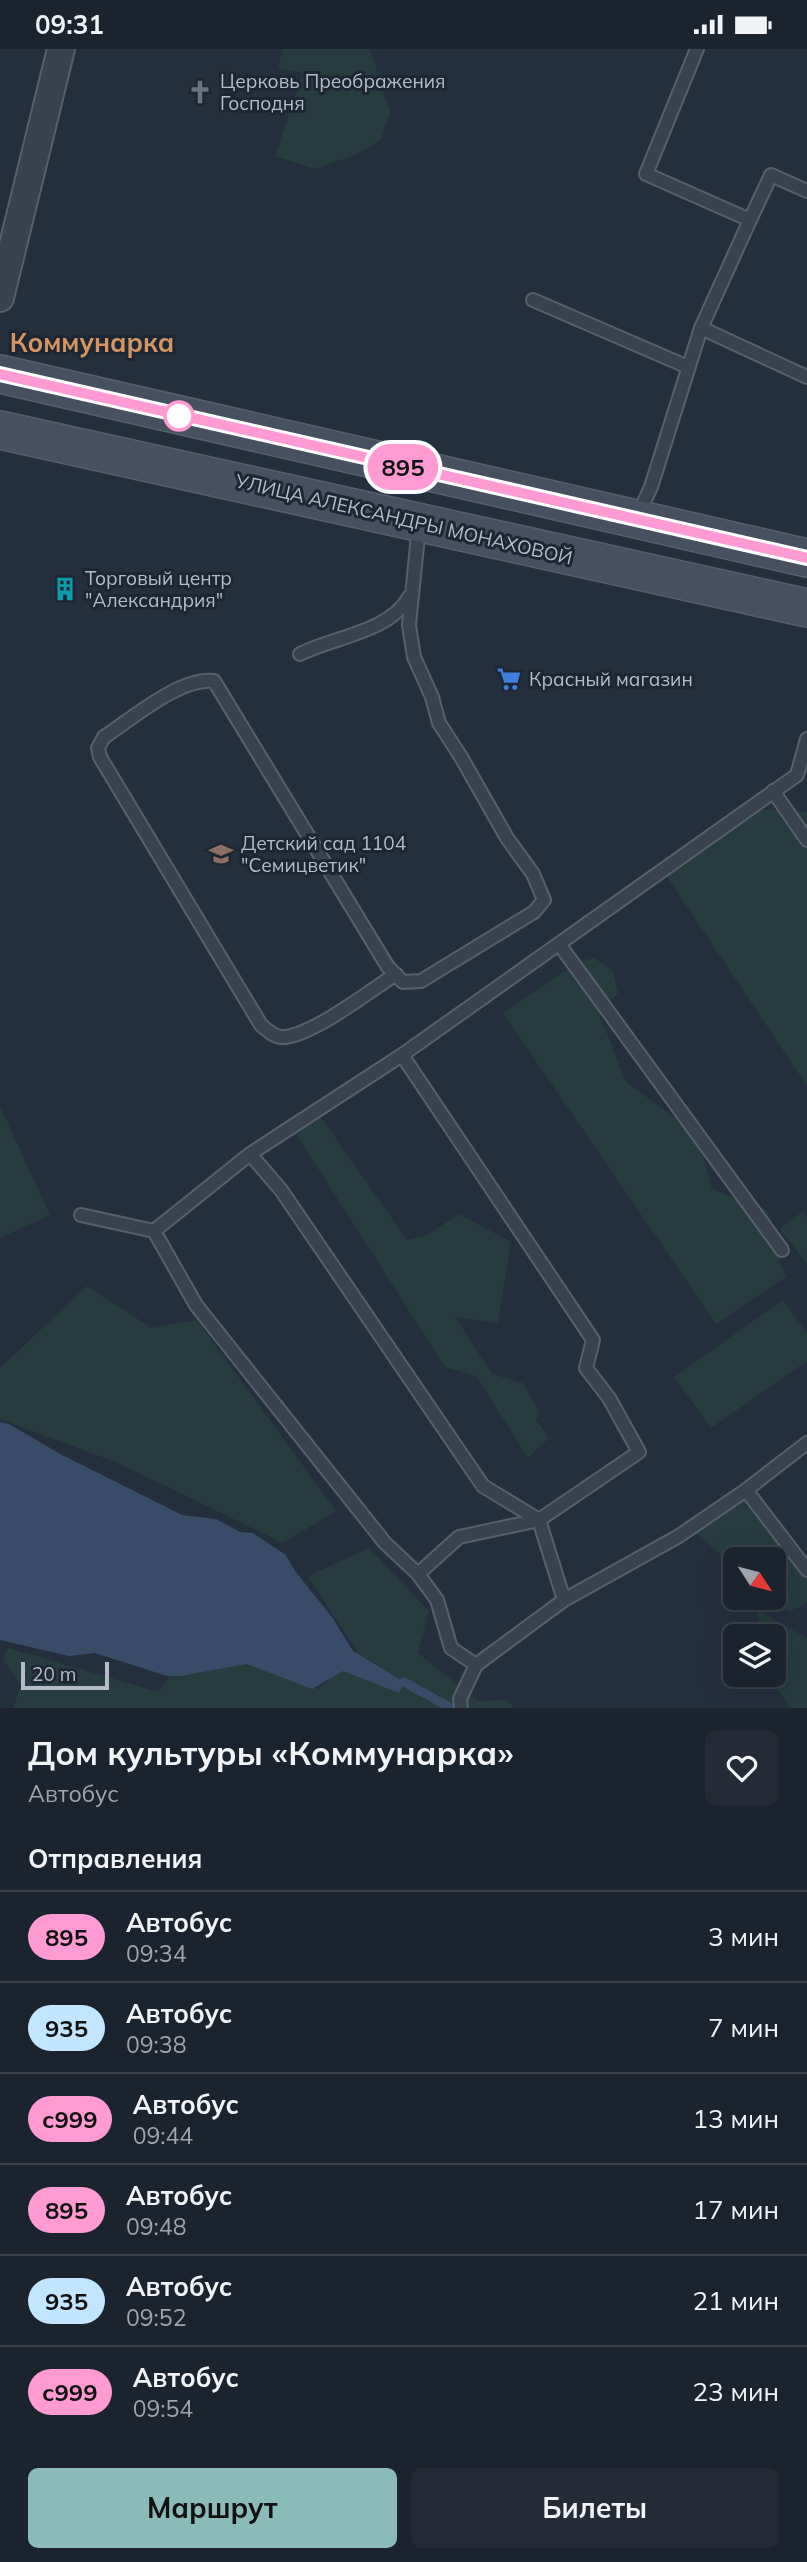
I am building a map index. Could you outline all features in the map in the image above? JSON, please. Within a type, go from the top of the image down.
[{"type":"main road","points":[[0,374],[807,558]]},
{"type":"main road","name":"УЛИЦА АЛЕКСАНДРЫ МОНАХОВОЙ","points":[[0,430],[807,608]]},
{"type":"street","points":[[0,298],[61,49]]},
{"type":"lane","points":[[697,49],[646,174],[750,220]]},
{"type":"lane","points":[[635,520],[652,487],[701,328],[771,175],[807,191]]},
{"type":"lane","points":[[533,300],[688,367]]},
{"type":"lane","points":[[701,328],[807,377]]},
{"type":"lane","points":[[396,974],[309,1029],[285,1037],[274,1036],[261,1025],[100,757],[98,748],[104,737],[182,685],[201,680],[214,681],[388,967],[396,974],[403,982],[421,981],[534,912],[544,900],[533,874],[508,838],[439,723],[432,697],[414,657],[409,625],[419,522]]},
{"type":"lane","points":[[300,653],[321,643],[349,637],[388,618],[404,606],[411,593]]},
{"type":"lane","points":[[155,1231],[250,1154],[402,1055],[797,775],[807,739]]},
{"type":"lane","points":[[773,791],[807,840]]},
{"type":"lane","points":[[559,944],[782,1250]]},
{"type":"lane","points":[[402,1055],[593,1340],[586,1367],[609,1398],[639,1452],[539,1520],[460,1537],[418,1574]]},
{"type":"lane","points":[[250,1154],[281,1191],[483,1486],[539,1520],[564,1600]]},
{"type":"lane","points":[[81,1215],[155,1231],[196,1305],[385,1543],[418,1574],[437,1600],[451,1648],[476,1665]]},
{"type":"lane","points":[[461,1708],[460,1699],[476,1665],[564,1600],[679,1536],[746,1490],[807,1443]]},
{"type":"lane","points":[[746,1490],[807,1570]]},
{"type":"green space","points":[[283,49],[370,49],[390,112],[381,140],[357,154],[315,169],[275,156],[303,73],[278,68]]},
{"type":"green space","points":[[759,809],[807,812],[807,1086],[661,868]]},
{"type":"green space","points":[[594,958],[613,971],[618,993],[599,1013],[626,1082],[698,1135],[712,1189],[767,1210],[775,1230],[776,1251],[786,1277],[716,1324],[503,1013],[578,962]]},
{"type":"green space","points":[[0,1106],[50,1215],[0,1238]]},
{"type":"green space","points":[[318,1113],[407,1240],[427,1235],[459,1214],[511,1242],[498,1323],[455,1317],[492,1374],[523,1383],[539,1411],[536,1420],[549,1438],[528,1458],[476,1376],[445,1367],[294,1131]]},
{"type":"green space","points":[[803,1211],[807,1217],[807,1264],[780,1229]]},
{"type":"green space","points":[[87,1286],[152,1328],[197,1320],[336,1511],[283,1543],[118,1463],[0,1419],[0,1368]]},
{"type":"green space","points":[[783,1300],[807,1333],[807,1361],[711,1428],[674,1377]]},
{"type":"green space","points":[[747,1486],[799,1546],[807,1573],[807,1603],[788,1612],[786,1610],[786,1547],[723,1547],[723,1557],[689,1527]]},
{"type":"green space","points":[[369,1548],[429,1611],[418,1653],[478,1701],[507,1700],[513,1708],[13,1708],[21,1685],[3,1660],[8,1648],[159,1692],[193,1642],[210,1643],[319,1689],[357,1652],[308,1576]]},
{"type":"green space","points":[[757,1610],[782,1624],[759,1624]]},
{"type":"green space","points":[[786,1626],[807,1638],[807,1708],[790,1708],[777,1687],[786,1687]]},
{"type":"water","points":[[0,1422],[9,1424],[62,1455],[182,1515],[216,1519],[240,1532],[253,1533],[286,1555],[295,1571],[332,1617],[353,1651],[404,1682],[399,1693],[343,1671],[312,1689],[247,1664],[167,1676],[95,1653],[69,1656],[0,1640]]},
{"type":"waterway","points":[[404,1682],[451,1708]]},
{"type":"bus line","name":"895","points":[[0,374],[807,558]]},
{"type":"place","name":"Церковь Преображения Господня","points":[[200,92]]},
{"type":"place","name":"Торговый центр \"Александрия\"","points":[[65,589]]},
{"type":"place","name":"Красный магазин","points":[[509,679]]},
{"type":"place","name":"Детский сад 1104 \"Семицветик\"","points":[[221,854]]},
{"type":"district","name":"Коммунарка","points":[[92,343]]}]
